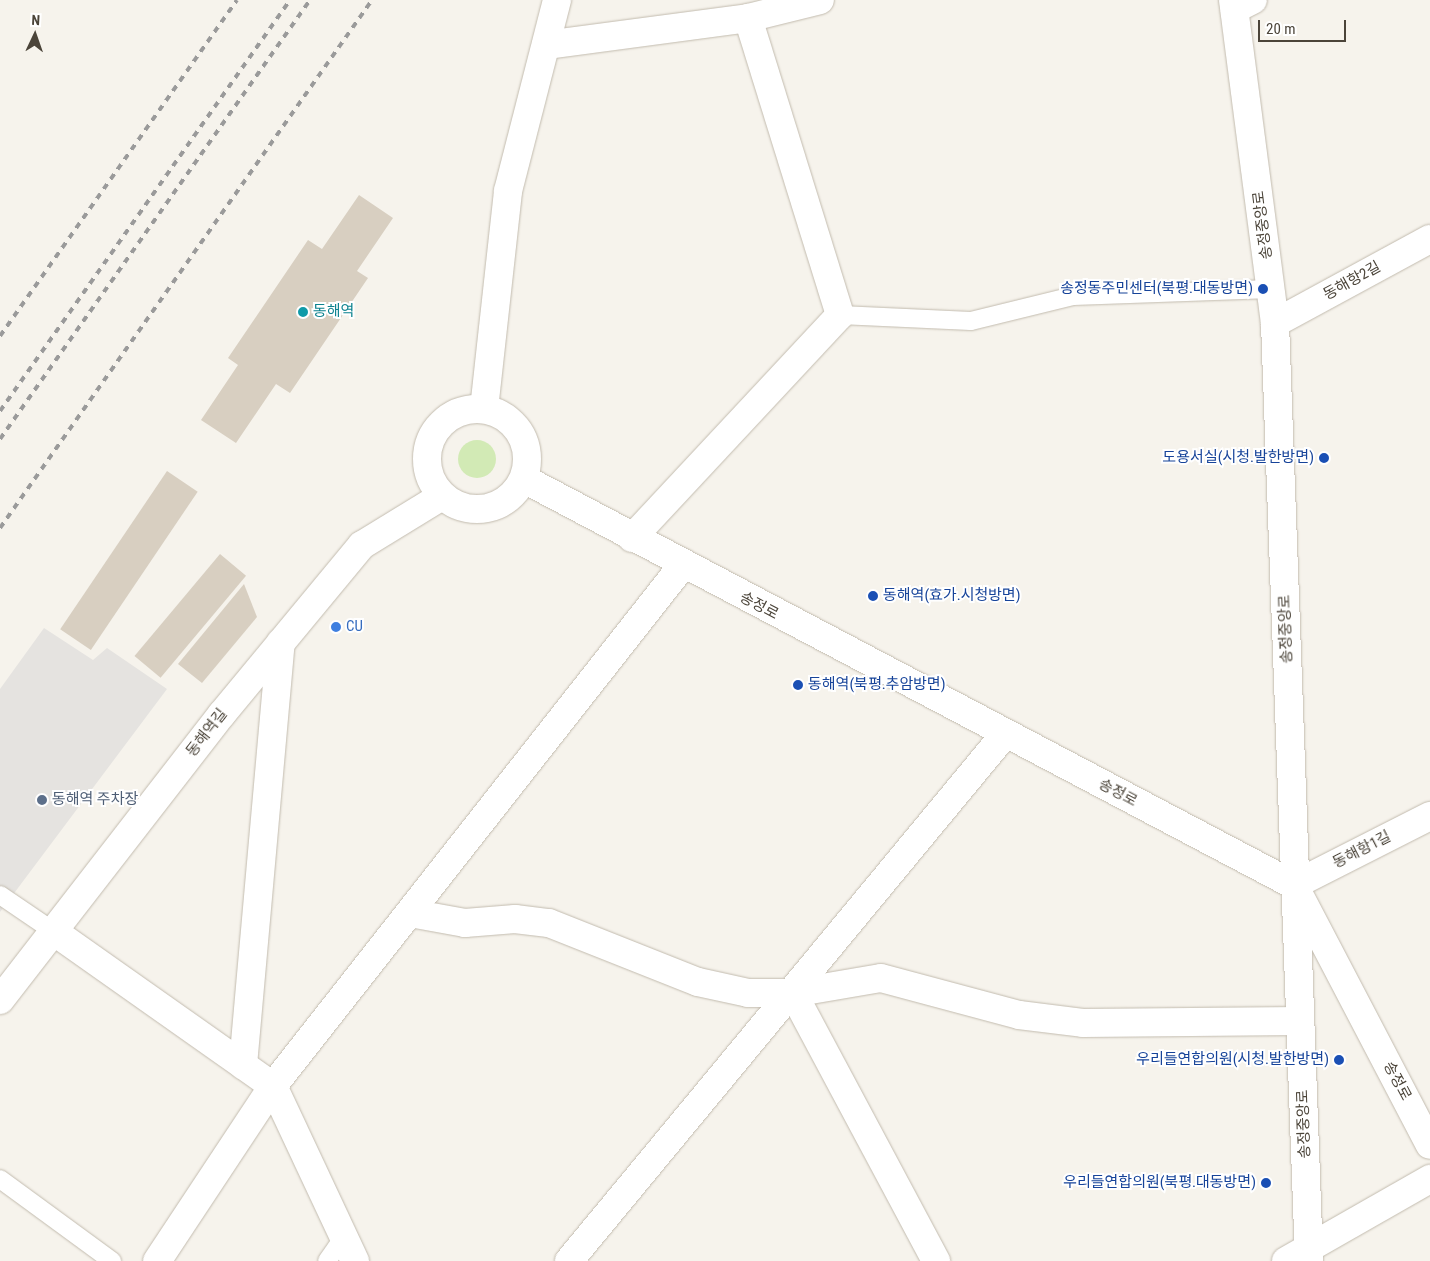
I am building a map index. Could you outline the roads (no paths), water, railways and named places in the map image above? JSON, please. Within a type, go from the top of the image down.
[{"type":"street","points":[[484,410],[508,192],[557,0]]},
{"type":"street","points":[[546,46],[748,18],[820,0]]},
{"type":"street","name":"송정중앙로","points":[[1240,3],[1275,324],[1294,885],[1309,1254]]},
{"type":"street","points":[[632,538],[840,315],[748,18]]},
{"type":"street","name":"동해항2길","points":[[1275,324],[1430,239]]},
{"type":"street","points":[[484,410],[512,423],[521,434],[527,449],[524,479],[515,493],[488,509],[456,505],[442,496],[428,468],[432,437],[454,415],[484,410]]},
{"type":"street","name":"송정로","points":[[524,479],[682,566],[1294,885],[1430,1145]]},
{"type":"street","name":"동해역길","points":[[0,1000],[281,642],[362,545],[442,496]]},
{"type":"street","points":[[157,1261],[273,1086],[682,566]]},
{"type":"street","points":[[243,1065],[281,642]]},
{"type":"street","points":[[569,1261],[794,993],[1005,734]]},
{"type":"street","name":"동해항1길","points":[[1294,885],[1430,816]]},
{"type":"street","points":[[410,912],[465,923],[515,918],[549,923],[698,982],[748,993],[794,993],[881,978],[1019,1015],[1083,1022],[1300,1021]]},
{"type":"street","points":[[53,932],[273,1086],[349,1249]]},
{"type":"street","points":[[794,993],[936,1261]]},
{"type":"street","points":[[1286,1261],[1309,1254],[1430,1179]]},
{"type":"lane","points":[[840,315],[971,321],[1073,296],[1271,289]]},
{"type":"lane","points":[[0,894],[53,932]]},
{"type":"lane","points":[[0,1179],[112,1261]]},
{"type":"lane","points":[[327,1261],[349,1249]]},
{"type":"railway","points":[[0,336],[237,0]]},
{"type":"railway","points":[[0,411],[290,0]]},
{"type":"railway","points":[[0,439],[310,0]]},
{"type":"railway","points":[[0,528],[372,0]]},
{"type":"place","name":"송정동주민센터(북평.대동방면)","points":[[1263,289]]},
{"type":"place","name":"동해역","points":[[303,312]]},
{"type":"place","name":"도용서실(시청.발한방면)","points":[[1324,458]]},
{"type":"place","name":"동해역(효가.시청방면)","points":[[873,596]]},
{"type":"place","name":"CU","points":[[336,627]]},
{"type":"place","name":"동해역(북평.추암방면)","points":[[798,685]]},
{"type":"place","name":"동해역 주차장","points":[[42,800]]},
{"type":"place","name":"우리들연합의원(시청.발한방면)","points":[[1339,1060]]},
{"type":"place","name":"우리들연합의원(북평.대동방면)","points":[[1266,1183]]}]
